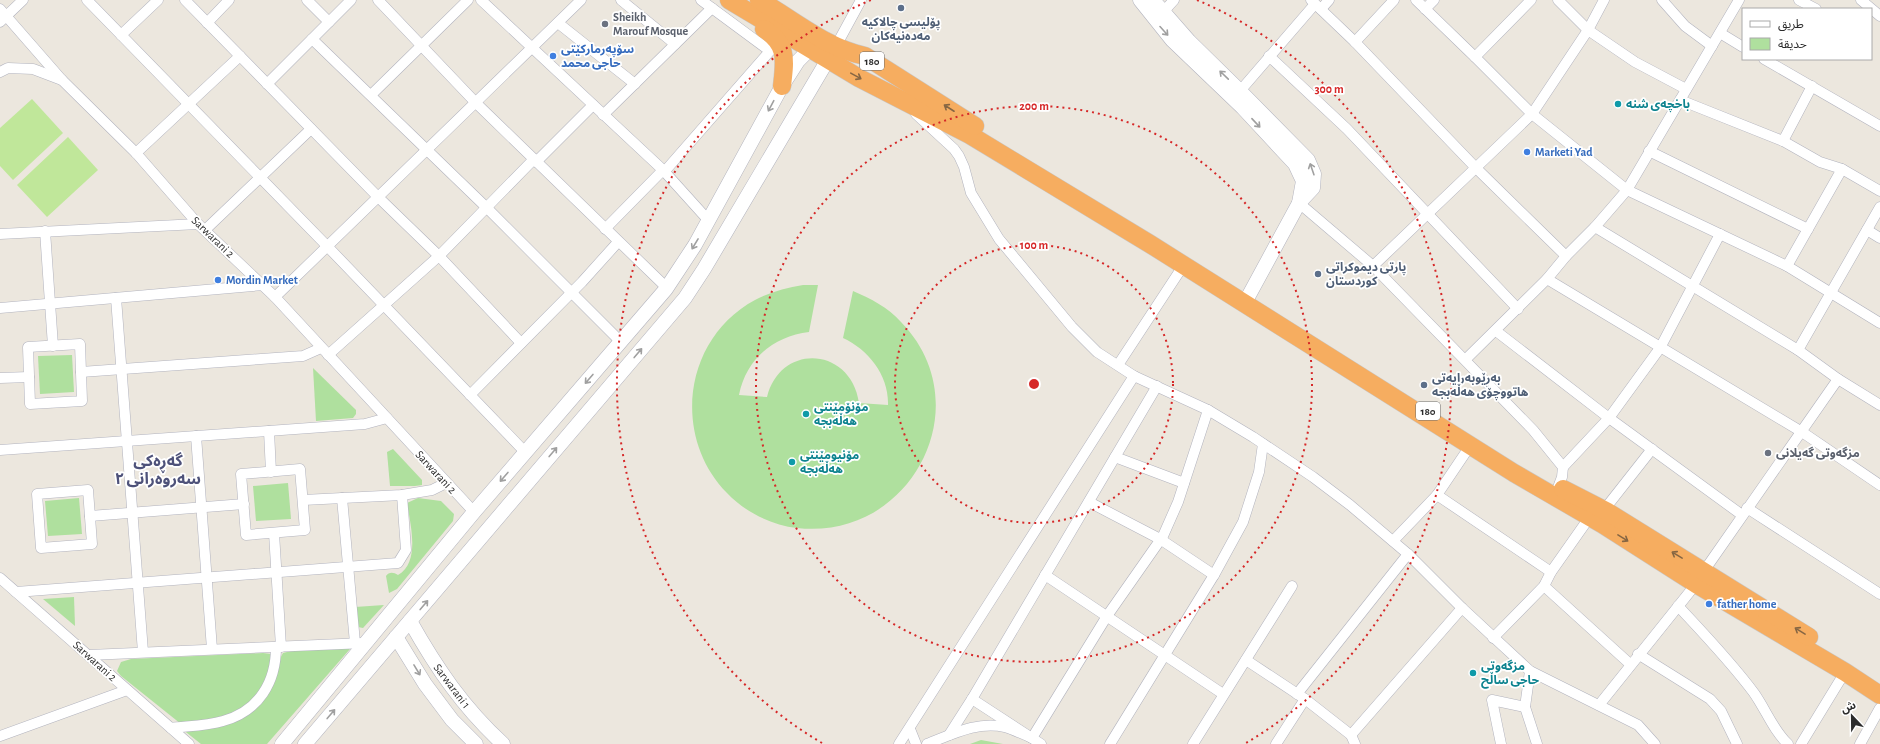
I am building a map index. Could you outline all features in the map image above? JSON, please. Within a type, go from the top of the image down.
[{"type":"highway","name":"180","points":[[728,0],[810,49],[834,48]]},
{"type":"highway","name":"180","points":[[759,0],[779,11],[797,25],[834,48],[865,56],[981,130],[1178,260]]},
{"type":"highway","points":[[717,4],[777,40],[782,49],[784,58],[782,86]]},
{"type":"highway","name":"180","points":[[834,48],[859,78],[970,134],[1520,466],[1557,492]]},
{"type":"highway","name":"180","points":[[1245,300],[1470,446],[1597,514],[1700,577],[1880,682]]},
{"type":"highway","name":"180","points":[[1700,577],[1880,695]]},
{"type":"main road","points":[[1140,0],[1172,40],[1242,107],[1295,164],[1303,181],[1300,203]]},
{"type":"main road","points":[[1153,0],[1189,41],[1240,90],[1308,160],[1314,174],[1312,188],[1300,203],[1245,300]]},
{"type":"main road","points":[[306,744],[688,292],[834,48]]},
{"type":"main road","points":[[282,744],[360,643],[667,288],[709,221],[782,86],[798,61],[810,49]]},
{"type":"main road","points":[[601,365],[616,379]]},
{"type":"main road","name":"Sarwarani 1","points":[[410,621],[429,655],[452,689],[478,719],[503,744]]},
{"type":"main road","points":[[396,637],[425,684],[452,720],[476,744]]},
{"type":"street","points":[[23,0],[2,16],[62,80]]},
{"type":"street","points":[[87,0],[328,246],[525,452]]},
{"type":"street","points":[[121,35],[158,0]]},
{"type":"street","points":[[185,0],[378,197],[439,256],[521,343]]},
{"type":"street","points":[[207,23],[229,0]]},
{"type":"street","points":[[307,0],[329,22]]},
{"type":"street","points":[[267,84],[351,0]]},
{"type":"street","points":[[378,0],[476,103],[667,288]]},
{"type":"street","points":[[371,94],[468,0]]},
{"type":"street","points":[[481,0],[603,115],[664,170],[709,221]]},
{"type":"street","points":[[275,297],[532,49],[580,0]]},
{"type":"street","points":[[622,0],[675,44]]},
{"type":"street","points":[[605,229],[664,170],[770,51],[717,4],[701,0]]},
{"type":"street","points":[[834,48],[861,0]]},
{"type":"street","points":[[1163,12],[1174,0]]},
{"type":"street","points":[[1240,90],[1315,4],[1329,0]]},
{"type":"street","points":[[1355,42],[1394,0]]},
{"type":"street","points":[[1416,0],[1532,114],[1627,190],[1787,266],[1880,323]]},
{"type":"street","points":[[1425,9],[1434,0]]},
{"type":"street","points":[[1475,57],[1531,0]]},
{"type":"street","points":[[1558,0],[1588,30],[1635,62],[1686,89]]},
{"type":"street","points":[[1373,266],[1532,114],[1588,30],[1604,0]]},
{"type":"street","points":[[1662,0],[1685,26],[1712,46]]},
{"type":"street","points":[[1466,359],[1547,279],[1566,256],[1595,227],[1627,190],[1739,0]]},
{"type":"street","points":[[1799,0],[1814,8]]},
{"type":"street","points":[[603,115],[717,4]]},
{"type":"street","points":[[1315,4],[1355,42],[1476,168],[1566,256]]},
{"type":"street","points":[[558,23],[634,84]]},
{"type":"street","points":[[1720,33],[1742,46]]},
{"type":"street","points":[[312,39],[371,94],[621,342]]},
{"type":"street","points":[[136,153],[240,56]]},
{"type":"street","points":[[1269,56],[1347,129],[1518,309]]},
{"type":"street","points":[[1766,60],[1880,126]]},
{"type":"street","name":"Sarwarani 2","points":[[0,72],[8,68],[33,69],[62,80],[136,153],[202,227],[275,297],[474,512]]},
{"type":"street","points":[[1783,141],[1812,86]]},
{"type":"street","points":[[899,97],[954,149],[964,167],[971,192],[984,216],[1019,265],[1084,340],[1097,352],[1134,376],[1208,410],[1263,444],[1350,505],[1408,554],[1493,638],[1530,671],[1638,725],[1655,744]]},
{"type":"street","points":[[1680,100],[1783,141],[1820,162],[1842,169],[1880,191]]},
{"type":"street","points":[[81,372],[303,356],[325,351],[384,304],[439,256],[535,160],[593,105]]},
{"type":"street","points":[[0,234],[45,231],[202,227],[260,178],[311,129]]},
{"type":"street","points":[[1649,152],[1808,229]]},
{"type":"street","points":[[1787,266],[1842,169]]},
{"type":"street","points":[[1300,203],[1373,266],[1466,359],[1533,430],[1563,467]]},
{"type":"street","points":[[1798,350],[1880,207]]},
{"type":"street","points":[[1595,227],[1798,350],[1838,379],[1880,406]]},
{"type":"street","points":[[1867,230],[1880,238]]},
{"type":"street","points":[[45,231],[53,346]]},
{"type":"street","points":[[1557,492],[1562,477],[1563,467],[1609,418],[1660,348],[1720,234]]},
{"type":"street","points":[[470,395],[618,242]]},
{"type":"street","points":[[1118,365],[1178,260]]},
{"type":"street","points":[[1547,279],[1802,432],[1880,485]]},
{"type":"street","points":[[0,308],[263,285]]},
{"type":"street","points":[[116,298],[143,652]]},
{"type":"street","points":[[1496,331],[1609,418],[1652,449],[1744,512],[1880,594]]},
{"type":"street","points":[[80,344],[81,372],[82,402],[30,404],[28,347],[80,344]]},
{"type":"street","points":[[899,744],[1134,376]]},
{"type":"street","points":[[0,378],[29,377]]},
{"type":"street","points":[[1599,705],[1700,577],[1838,379]]},
{"type":"street","points":[[946,740],[972,699],[1157,386]]},
{"type":"street","points":[[1032,738],[1107,616],[1160,539],[1178,502],[1208,410]]},
{"type":"street","points":[[0,450],[365,424],[387,418]]},
{"type":"street","points":[[269,431],[271,472]]},
{"type":"street","points":[[196,436],[212,649]]},
{"type":"street","points":[[1110,744],[1214,575],[1243,522],[1259,472],[1263,444]]},
{"type":"street","points":[[1393,541],[1437,494],[1470,446]]},
{"type":"street","points":[[1493,638],[1544,586],[1552,572],[1597,514],[1652,449]]},
{"type":"street","points":[[1115,457],[1184,483]]},
{"type":"street","points":[[300,469],[305,530],[246,535],[241,474],[271,472],[300,469]]},
{"type":"street","points":[[303,500],[402,495],[432,490],[446,483]]},
{"type":"street","points":[[88,490],[90,516],[92,544],[41,548],[37,494],[88,490]]},
{"type":"street","points":[[1437,494],[1552,572]]},
{"type":"street","points":[[16,592],[398,563],[406,550],[402,495]]},
{"type":"street","points":[[89,655],[360,643],[348,566],[342,498]]},
{"type":"street","points":[[1089,502],[1160,539],[1214,575]]},
{"type":"street","points":[[90,516],[244,504]]},
{"type":"street","points":[[171,728],[224,721],[244,711],[260,698],[274,673],[279,647],[274,533]]},
{"type":"street","points":[[1276,744],[1301,696],[1408,554]]},
{"type":"street","points":[[1045,575],[1223,694]]},
{"type":"street","name":"Sarwarani 2","points":[[0,578],[189,744]]},
{"type":"street","points":[[1193,744],[1292,586]]},
{"type":"street","points":[[1544,586],[1630,664]]},
{"type":"street","points":[[1678,606],[1735,669],[1755,695],[1781,738],[1788,744]]},
{"type":"street","points":[[1246,660],[1301,696],[1353,739],[1462,608]]},
{"type":"street","points":[[1638,654],[1710,699],[1721,711],[1737,744]]},
{"type":"street","points":[[1530,671],[1525,707],[1537,744]]},
{"type":"street","points":[[1801,744],[1846,672]]},
{"type":"street","points":[[0,736],[128,690]]},
{"type":"street","points":[[972,699],[1041,744]]},
{"type":"street","points":[[1501,744],[1492,700],[1525,707]]},
{"type":"street","points":[[1860,744],[1880,708]]},
{"type":"street","points":[[927,744],[946,740],[969,727],[985,725],[1006,728],[1032,738]]},
{"type":"street","points":[[910,729],[916,744]]},
{"type":"green space","points":[[32,99],[63,133],[13,180],[0,166],[0,128]]},
{"type":"green space","points":[[68,137],[98,170],[47,217],[17,185]]},
{"type":"green space","points":[[818,285],[809,332],[784,338],[773,344],[755,360],[748,371],[739,395],[767,397],[775,379],[786,367],[800,360],[815,358],[830,362],[843,371],[853,384],[859,403],[888,405],[885,384],[876,365],[861,349],[843,338],[853,291],[873,300],[901,322],[924,355],[935,391],[934,427],[922,461],[901,490],[873,513],[838,526],[797,528],[778,524],[750,512],[734,500],[709,470],[698,444],[693,417],[693,389],[700,363],[713,338],[731,317],[755,300],[790,287]]},
{"type":"green space","points":[[72,355],[74,392],[40,394],[38,356]]},
{"type":"green space","points":[[313,368],[356,410],[356,414],[353,418],[316,421]]},
{"type":"green space","points":[[393,449],[422,480],[422,485],[390,486],[387,452]]},
{"type":"green space","points":[[288,483],[291,519],[256,521],[253,486]]},
{"type":"green space","points":[[79,498],[82,534],[48,536],[45,501]]},
{"type":"green space","points":[[418,498],[441,501],[454,514],[453,521],[397,589],[389,593],[386,576],[391,573],[398,575],[405,569],[410,561],[412,552],[412,531],[407,503]]},
{"type":"green space","points":[[74,597],[75,626],[43,599]]},
{"type":"green space","points":[[384,605],[363,628],[358,627],[355,607]]},
{"type":"green space","points":[[329,648],[350,649],[267,744],[201,744],[182,729],[252,711],[283,653]]},
{"type":"green space","points":[[263,653],[271,654],[274,663],[260,690],[251,701],[233,712],[201,722],[181,724],[121,676],[117,671],[121,662],[131,659]]},
{"type":"green space","points":[[981,740],[1003,744],[970,744]]},
{"type":"place","name":"پۆلیسی چالاکیە مەدەنیەکان","points":[[901,8]]},
{"type":"place","name":"Sheikh Marouf Mosque","points":[[605,24]]},
{"type":"place","name":"سۆپەرمارکێتی حاجی محمد","points":[[553,56]]},
{"type":"place","name":"باخچەی شنە","points":[[1618,104]]},
{"type":"place","name":"Marketi Yad","points":[[1527,152]]},
{"type":"place","name":"پارتی دیموکراتی کوردستان","points":[[1318,274]]},
{"type":"place","name":"Mordin Market","points":[[218,280]]},
{"type":"place","name":"بەڕێوبەرایەتی هاتووچۆی هەڵەبجە","points":[[1424,385]]},
{"type":"place","name":"مۆنۆمێنتی هەڵەبجە","points":[[806,414]]},
{"type":"place","name":"مزگەوتی گەیلانی","points":[[1768,453]]},
{"type":"place","name":"مۆنیومێنتی هەڵەبجە","points":[[792,462]]},
{"type":"place","name":"father home","points":[[1709,604]]},
{"type":"place","name":"مزگەوتی حاجی ساڵح","points":[[1473,673]]},
{"type":"district","name":"گەڕەکی سەروەرانی ٢","points":[[158,470]]}]
